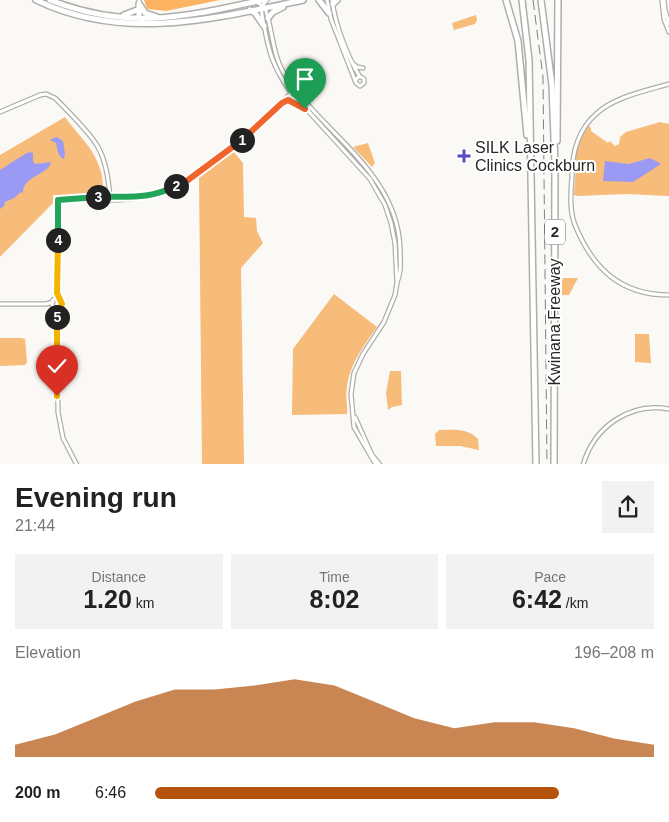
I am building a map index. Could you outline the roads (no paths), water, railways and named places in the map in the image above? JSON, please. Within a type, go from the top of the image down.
[{"type":"highway","points":[[36,0],[80,16],[153,25],[193,21],[250,10],[263,5],[303,0]]},
{"type":"highway","points":[[50,0],[115,20],[162,18],[195,14],[256,2],[263,5]]},
{"type":"highway","points":[[319,0],[329,13]]},
{"type":"highway","points":[[506,0],[518,41],[530,160]]},
{"type":"highway","name":"Kwinana Freeway","points":[[522,0],[529,60],[536,464]]},
{"type":"highway","name":"Kwinana Freeway","points":[[542,0],[552,85],[555,164],[554,464]]},
{"type":"highway","points":[[555,164],[558,122],[558,0]]},
{"type":"highway","points":[[139,2],[145,13],[162,18]]},
{"type":"highway","points":[[268,18],[273,12],[287,3]]},
{"type":"highway","points":[[115,20],[137,10]]},
{"type":"highway","points":[[250,10],[255,13],[264,26]]},
{"type":"street","points":[[267,0],[263,5],[264,26],[267,44],[278,73],[292,95],[373,183],[385,205],[395,243],[397,283]]},
{"type":"street","points":[[327,0],[329,13],[357,85],[363,84],[364,79],[360,77],[352,63],[337,22],[334,1]]},
{"type":"street","points":[[663,0],[669,24]]},
{"type":"street","points":[[663,0],[664,19],[669,32]]},
{"type":"street","points":[[138,19],[137,10],[139,2]]},
{"type":"street","points":[[138,19],[140,16],[139,2]]},
{"type":"street","points":[[263,5],[268,18],[276,56],[286,78],[377,180],[392,208],[400,243],[400,274],[389,313],[377,335],[363,354],[354,374],[351,394],[354,428],[376,464]]},
{"type":"street","points":[[138,19],[153,25]]},
{"type":"street","points":[[352,63],[364,68]]},
{"type":"street","points":[[356,80],[360,77]]},
{"type":"street","points":[[669,84],[616,101],[594,115],[582,132],[574,152],[571,198],[576,226],[588,250],[606,273],[619,283],[636,291],[669,295]]},
{"type":"street","points":[[0,304],[46,304],[55,306],[62,303],[58,299],[57,293],[58,200],[129,198],[161,193],[188,180],[234,147],[282,103],[297,92]]},
{"type":"street","points":[[0,112],[40,95],[52,96],[98,146],[104,160],[109,198]]},
{"type":"street","points":[[282,103],[292,95]]},
{"type":"street","points":[[288,100],[305,109]]},
{"type":"street","points":[[339,145],[343,142]]},
{"type":"street","points":[[58,299],[55,306],[57,313],[58,412],[63,438],[77,464]]},
{"type":"street","points":[[583,464],[590,446],[610,422],[642,408],[669,409]]},
{"type":"street","points":[[354,414],[372,455],[380,464]]},
{"type":"railway","points":[[533,0],[543,77],[547,464]]},
{"type":"place","name":"SILK Laser Clinics Cockburn","points":[[464,156]]}]
